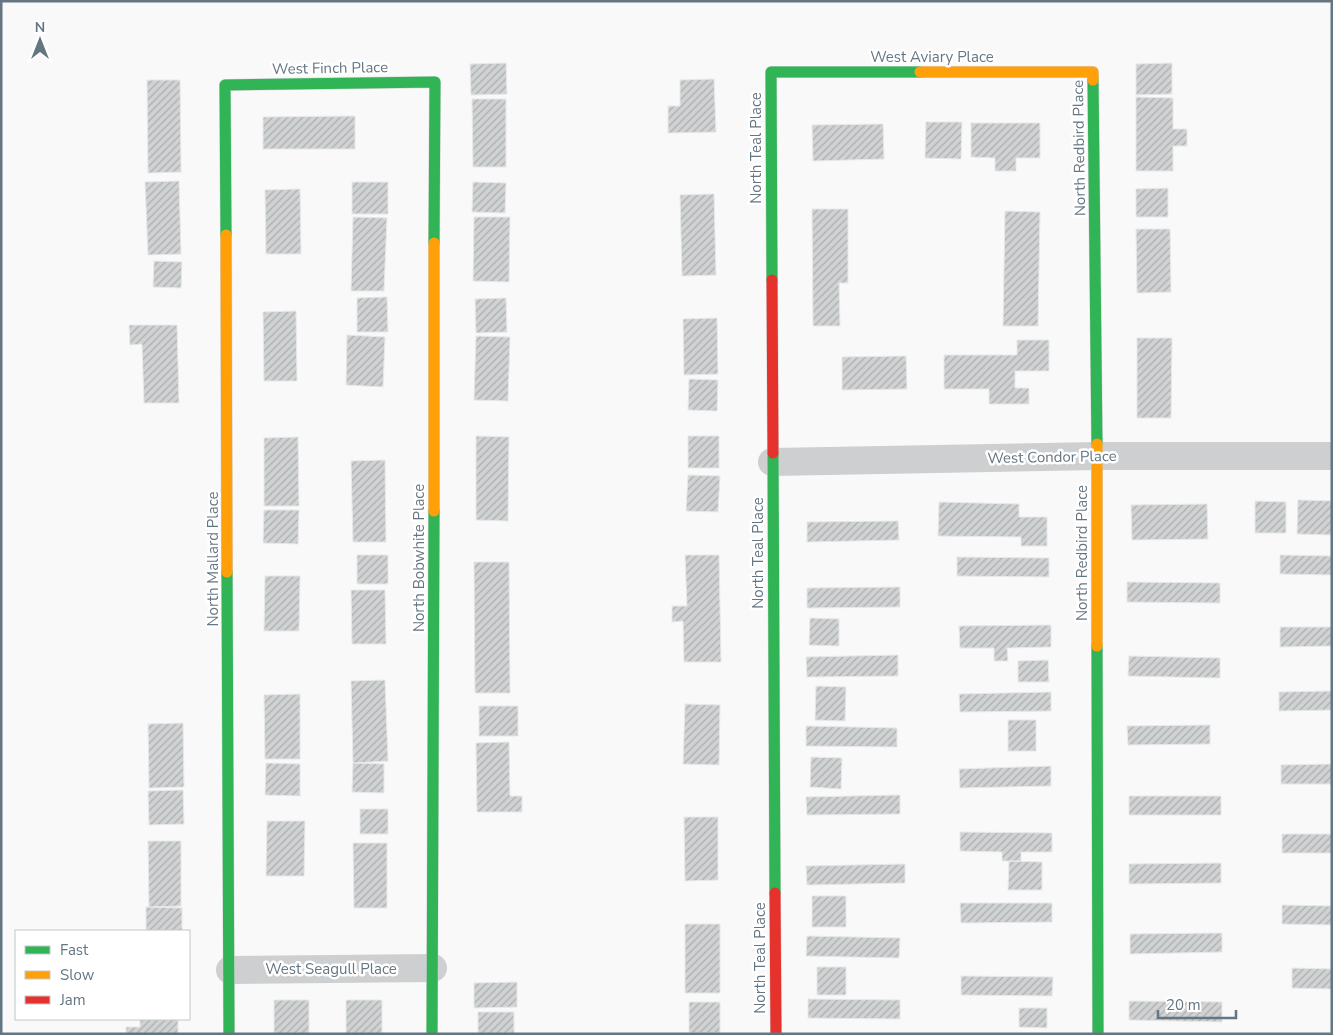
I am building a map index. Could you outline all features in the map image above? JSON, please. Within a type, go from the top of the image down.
[{"type":"street","name":"West Aviary Place","points":[[771,72],[1093,72]]},
{"type":"street","name":"North Teal Place","points":[[771,72],[776,1034]]},
{"type":"street","name":"North Redbird Place","points":[[1093,72],[1097,456],[1098,1034]]},
{"type":"street","name":"West Finch Place","points":[[225,85],[435,82]]},
{"type":"street","name":"North Bobwhite Place","points":[[432,1034],[435,82]]},
{"type":"street","name":"North Mallard Place","points":[[225,85],[230,1034]]},
{"type":"street","name":"West Condor Place","points":[[772,462],[1097,456],[1332,456]]},
{"type":"street","name":"West Seagull Place","points":[[230,970],[433,968]]},
{"type":"building","points":[[506,63],[507,94],[471,95],[470,64]]},
{"type":"building","points":[[1172,63],[1172,94],[1136,95],[1136,64]]},
{"type":"building","points":[[714,79],[716,132],[668,133],[668,106],[680,106],[680,80]]},
{"type":"building","points":[[147,80],[180,80],[181,172],[148,173]]},
{"type":"building","points":[[1136,97],[1173,98],[1173,129],[1187,129],[1187,146],[1173,146],[1173,171],[1136,171]]},
{"type":"building","points":[[472,99],[506,99],[506,167],[473,167]]},
{"type":"building","points":[[355,116],[355,149],[263,149],[263,117]]},
{"type":"building","points":[[926,122],[962,122],[961,159],[925,158]]},
{"type":"building","points":[[971,123],[1040,123],[1040,158],[1016,158],[1016,171],[995,171],[995,158],[971,157]]},
{"type":"building","points":[[883,124],[884,159],[813,161],[812,125]]},
{"type":"building","points":[[179,181],[181,254],[148,255],[145,182]]},
{"type":"building","points":[[352,182],[388,182],[388,214],[352,214]]},
{"type":"building","points":[[473,182],[506,183],[505,213],[472,212]]},
{"type":"building","points":[[1168,188],[1168,217],[1136,217],[1136,189]]},
{"type":"building","points":[[300,189],[301,254],[266,254],[265,190]]},
{"type":"building","points":[[714,194],[716,275],[682,276],[680,195]]},
{"type":"building","points":[[812,209],[848,209],[848,283],[839,283],[840,326],[813,326]]},
{"type":"building","points":[[1005,211],[1040,212],[1038,326],[1003,326]]},
{"type":"building","points":[[353,217],[387,218],[384,291],[351,291]]},
{"type":"building","points":[[474,217],[510,217],[509,282],[473,281]]},
{"type":"building","points":[[1136,229],[1170,229],[1171,292],[1137,293]]},
{"type":"building","points":[[154,261],[182,262],[181,288],[153,287]]},
{"type":"building","points":[[387,297],[388,332],[357,332],[357,298]]},
{"type":"building","points":[[506,298],[507,332],[476,333],[475,299]]},
{"type":"building","points":[[296,311],[297,381],[264,381],[263,312]]},
{"type":"building","points":[[717,318],[718,374],[684,375],[683,319]]},
{"type":"building","points":[[129,325],[177,325],[179,403],[144,403],[142,344],[130,345]]},
{"type":"building","points":[[347,335],[385,337],[383,387],[346,385]]},
{"type":"building","points":[[476,336],[510,337],[508,401],[474,400]]},
{"type":"building","points":[[1137,338],[1172,338],[1171,418],[1137,418]]},
{"type":"building","points":[[1017,340],[1049,340],[1049,371],[1015,371],[1015,388],[1029,388],[1029,404],[989,404],[989,389],[944,389],[944,355],[1017,355]]},
{"type":"building","points":[[906,356],[907,389],[842,390],[842,357]]},
{"type":"building","points":[[689,379],[718,380],[717,411],[688,410]]},
{"type":"building","points":[[476,436],[509,437],[508,521],[476,520]]},
{"type":"building","points":[[688,436],[719,436],[719,468],[688,468]]},
{"type":"building","points":[[298,437],[299,506],[264,506],[264,438]]},
{"type":"building","points":[[385,460],[386,542],[353,542],[351,461]]},
{"type":"building","points":[[688,475],[720,476],[718,512],[686,511]]},
{"type":"building","points":[[1298,500],[1332,501],[1332,535],[1297,534]]},
{"type":"building","points":[[1255,501],[1286,502],[1286,533],[1255,533]]},
{"type":"building","points":[[939,502],[1019,504],[1019,517],[1047,517],[1047,546],[1021,546],[1021,537],[938,536]]},
{"type":"building","points":[[1207,504],[1208,539],[1132,540],[1131,505]]},
{"type":"building","points":[[264,510],[299,510],[298,544],[263,543]]},
{"type":"building","points":[[898,521],[899,540],[807,542],[807,522]]},
{"type":"building","points":[[357,555],[388,555],[388,584],[357,584]]},
{"type":"building","points":[[685,555],[719,555],[721,662],[684,662],[683,621],[672,622],[672,606],[687,606]]},
{"type":"building","points":[[1280,555],[1332,556],[1332,575],[1280,574]]},
{"type":"building","points":[[957,557],[1049,558],[1049,577],[957,576]]},
{"type":"building","points":[[474,562],[509,562],[510,693],[475,693]]},
{"type":"building","points":[[265,576],[300,576],[299,631],[264,631]]},
{"type":"building","points":[[1127,582],[1220,583],[1220,603],[1127,602]]},
{"type":"building","points":[[900,587],[900,607],[807,608],[807,588]]},
{"type":"building","points":[[351,590],[385,590],[386,644],[352,644]]},
{"type":"building","points":[[810,618],[839,619],[839,646],[809,645]]},
{"type":"building","points":[[1051,625],[1051,647],[1007,648],[1008,661],[994,661],[994,648],[960,648],[959,626]]},
{"type":"building","points":[[1280,627],[1332,627],[1332,646],[1280,647]]},
{"type":"building","points":[[898,655],[898,676],[807,677],[806,657]]},
{"type":"building","points":[[1129,656],[1220,658],[1220,678],[1128,676]]},
{"type":"building","points":[[1048,660],[1049,682],[1018,682],[1018,661]]},
{"type":"building","points":[[385,680],[388,761],[353,763],[351,681]]},
{"type":"building","points":[[816,686],[846,687],[845,721],[815,720]]},
{"type":"building","points":[[1332,691],[1332,710],[1279,711],[1279,692]]},
{"type":"building","points":[[1051,692],[1051,711],[960,712],[959,694]]},
{"type":"building","points":[[300,694],[300,759],[265,759],[264,695]]},
{"type":"building","points":[[685,704],[720,705],[719,765],[683,764]]},
{"type":"building","points":[[479,706],[518,706],[518,736],[479,736]]},
{"type":"building","points":[[1008,720],[1036,720],[1036,751],[1008,751]]},
{"type":"building","points":[[183,723],[184,787],[149,788],[148,724]]},
{"type":"building","points":[[1210,725],[1210,744],[1128,745],[1127,726]]},
{"type":"building","points":[[806,726],[897,728],[897,747],[806,746]]},
{"type":"building","points":[[509,742],[510,796],[522,796],[522,812],[477,812],[476,743]]},
{"type":"building","points":[[811,757],[842,758],[841,789],[810,787]]},
{"type":"building","points":[[266,763],[300,764],[300,796],[265,795]]},
{"type":"building","points":[[353,763],[384,764],[384,793],[352,792]]},
{"type":"building","points":[[1332,764],[1332,784],[1281,784],[1281,765]]},
{"type":"building","points":[[1051,766],[1051,786],[960,788],[959,769]]},
{"type":"building","points":[[183,790],[184,824],[149,825],[148,791]]},
{"type":"building","points":[[900,795],[900,814],[807,815],[806,797]]},
{"type":"building","points":[[1129,796],[1221,796],[1221,815],[1129,815]]},
{"type":"building","points":[[360,809],[388,809],[388,834],[360,834]]},
{"type":"building","points":[[684,817],[718,817],[718,880],[685,881]]},
{"type":"building","points":[[267,821],[305,821],[304,876],[266,876]]},
{"type":"building","points":[[960,832],[1052,833],[1052,852],[1021,852],[1021,861],[1002,861],[1002,852],[960,851]]},
{"type":"building","points":[[1282,834],[1332,834],[1332,853],[1282,853]]},
{"type":"building","points":[[148,841],[181,841],[181,906],[149,907]]},
{"type":"building","points":[[353,843],[387,843],[387,908],[354,908]]},
{"type":"building","points":[[1009,861],[1042,862],[1042,890],[1008,890]]},
{"type":"building","points":[[1221,863],[1221,883],[1129,884],[1129,864]]},
{"type":"building","points":[[905,864],[905,883],[807,885],[806,866]]},
{"type":"building","points":[[812,896],[846,896],[846,927],[812,927]]},
{"type":"building","points":[[960,903],[1052,903],[1052,922],[961,923]]},
{"type":"building","points":[[1282,905],[1332,906],[1332,925],[1282,924]]},
{"type":"building","points":[[146,907],[182,908],[182,930],[146,930]]},
{"type":"building","points":[[685,924],[720,924],[720,993],[685,993]]},
{"type":"building","points":[[1222,933],[1222,952],[1130,954],[1130,934]]},
{"type":"building","points":[[807,936],[900,938],[899,958],[806,956]]},
{"type":"building","points":[[817,967],[846,967],[846,995],[817,995]]},
{"type":"building","points":[[1292,968],[1332,969],[1332,989],[1292,988]]},
{"type":"building","points":[[961,976],[1053,977],[1052,996],[961,995]]},
{"type":"building","points":[[517,982],[517,1007],[474,1008],[474,983]]},
{"type":"building","points":[[808,999],[900,1000],[900,1019],[808,1018]]},
{"type":"building","points":[[274,1000],[309,1000],[309,1034],[274,1034]]},
{"type":"building","points":[[346,1000],[382,1000],[382,1034],[346,1034]]},
{"type":"building","points":[[1129,1001],[1222,1002],[1222,1022],[1129,1020]]},
{"type":"building","points":[[689,1002],[720,1002],[720,1033],[689,1033]]},
{"type":"building","points":[[1019,1008],[1047,1008],[1047,1028],[1019,1027]]},
{"type":"building","points":[[478,1012],[514,1012],[514,1034],[478,1034]]},
{"type":"building","points":[[140,1020],[178,1020],[178,1034],[126,1034],[126,1027],[140,1027]]},
{"type":"traffic: fast","points":[[772,280],[771,72],[920,72]]},
{"type":"traffic: fast","points":[[1093,80],[1097,444]]},
{"type":"traffic: fast","points":[[226,235],[225,85],[435,82],[434,243]]},
{"type":"traffic: fast","points":[[773,453],[775,893]]},
{"type":"traffic: fast","points":[[432,1034],[434,511]]},
{"type":"traffic: fast","points":[[227,572],[229,1034]]},
{"type":"traffic: fast","points":[[1097,646],[1098,1034]]},
{"type":"traffic: slow","points":[[920,72],[1093,72],[1093,80]]},
{"type":"traffic: slow","points":[[226,235],[227,572]]},
{"type":"traffic: slow","points":[[434,243],[434,511]]},
{"type":"traffic: slow","points":[[1097,444],[1097,646]]},
{"type":"traffic: jam","points":[[772,280],[773,453]]},
{"type":"traffic: jam","points":[[775,893],[776,1034]]}]
